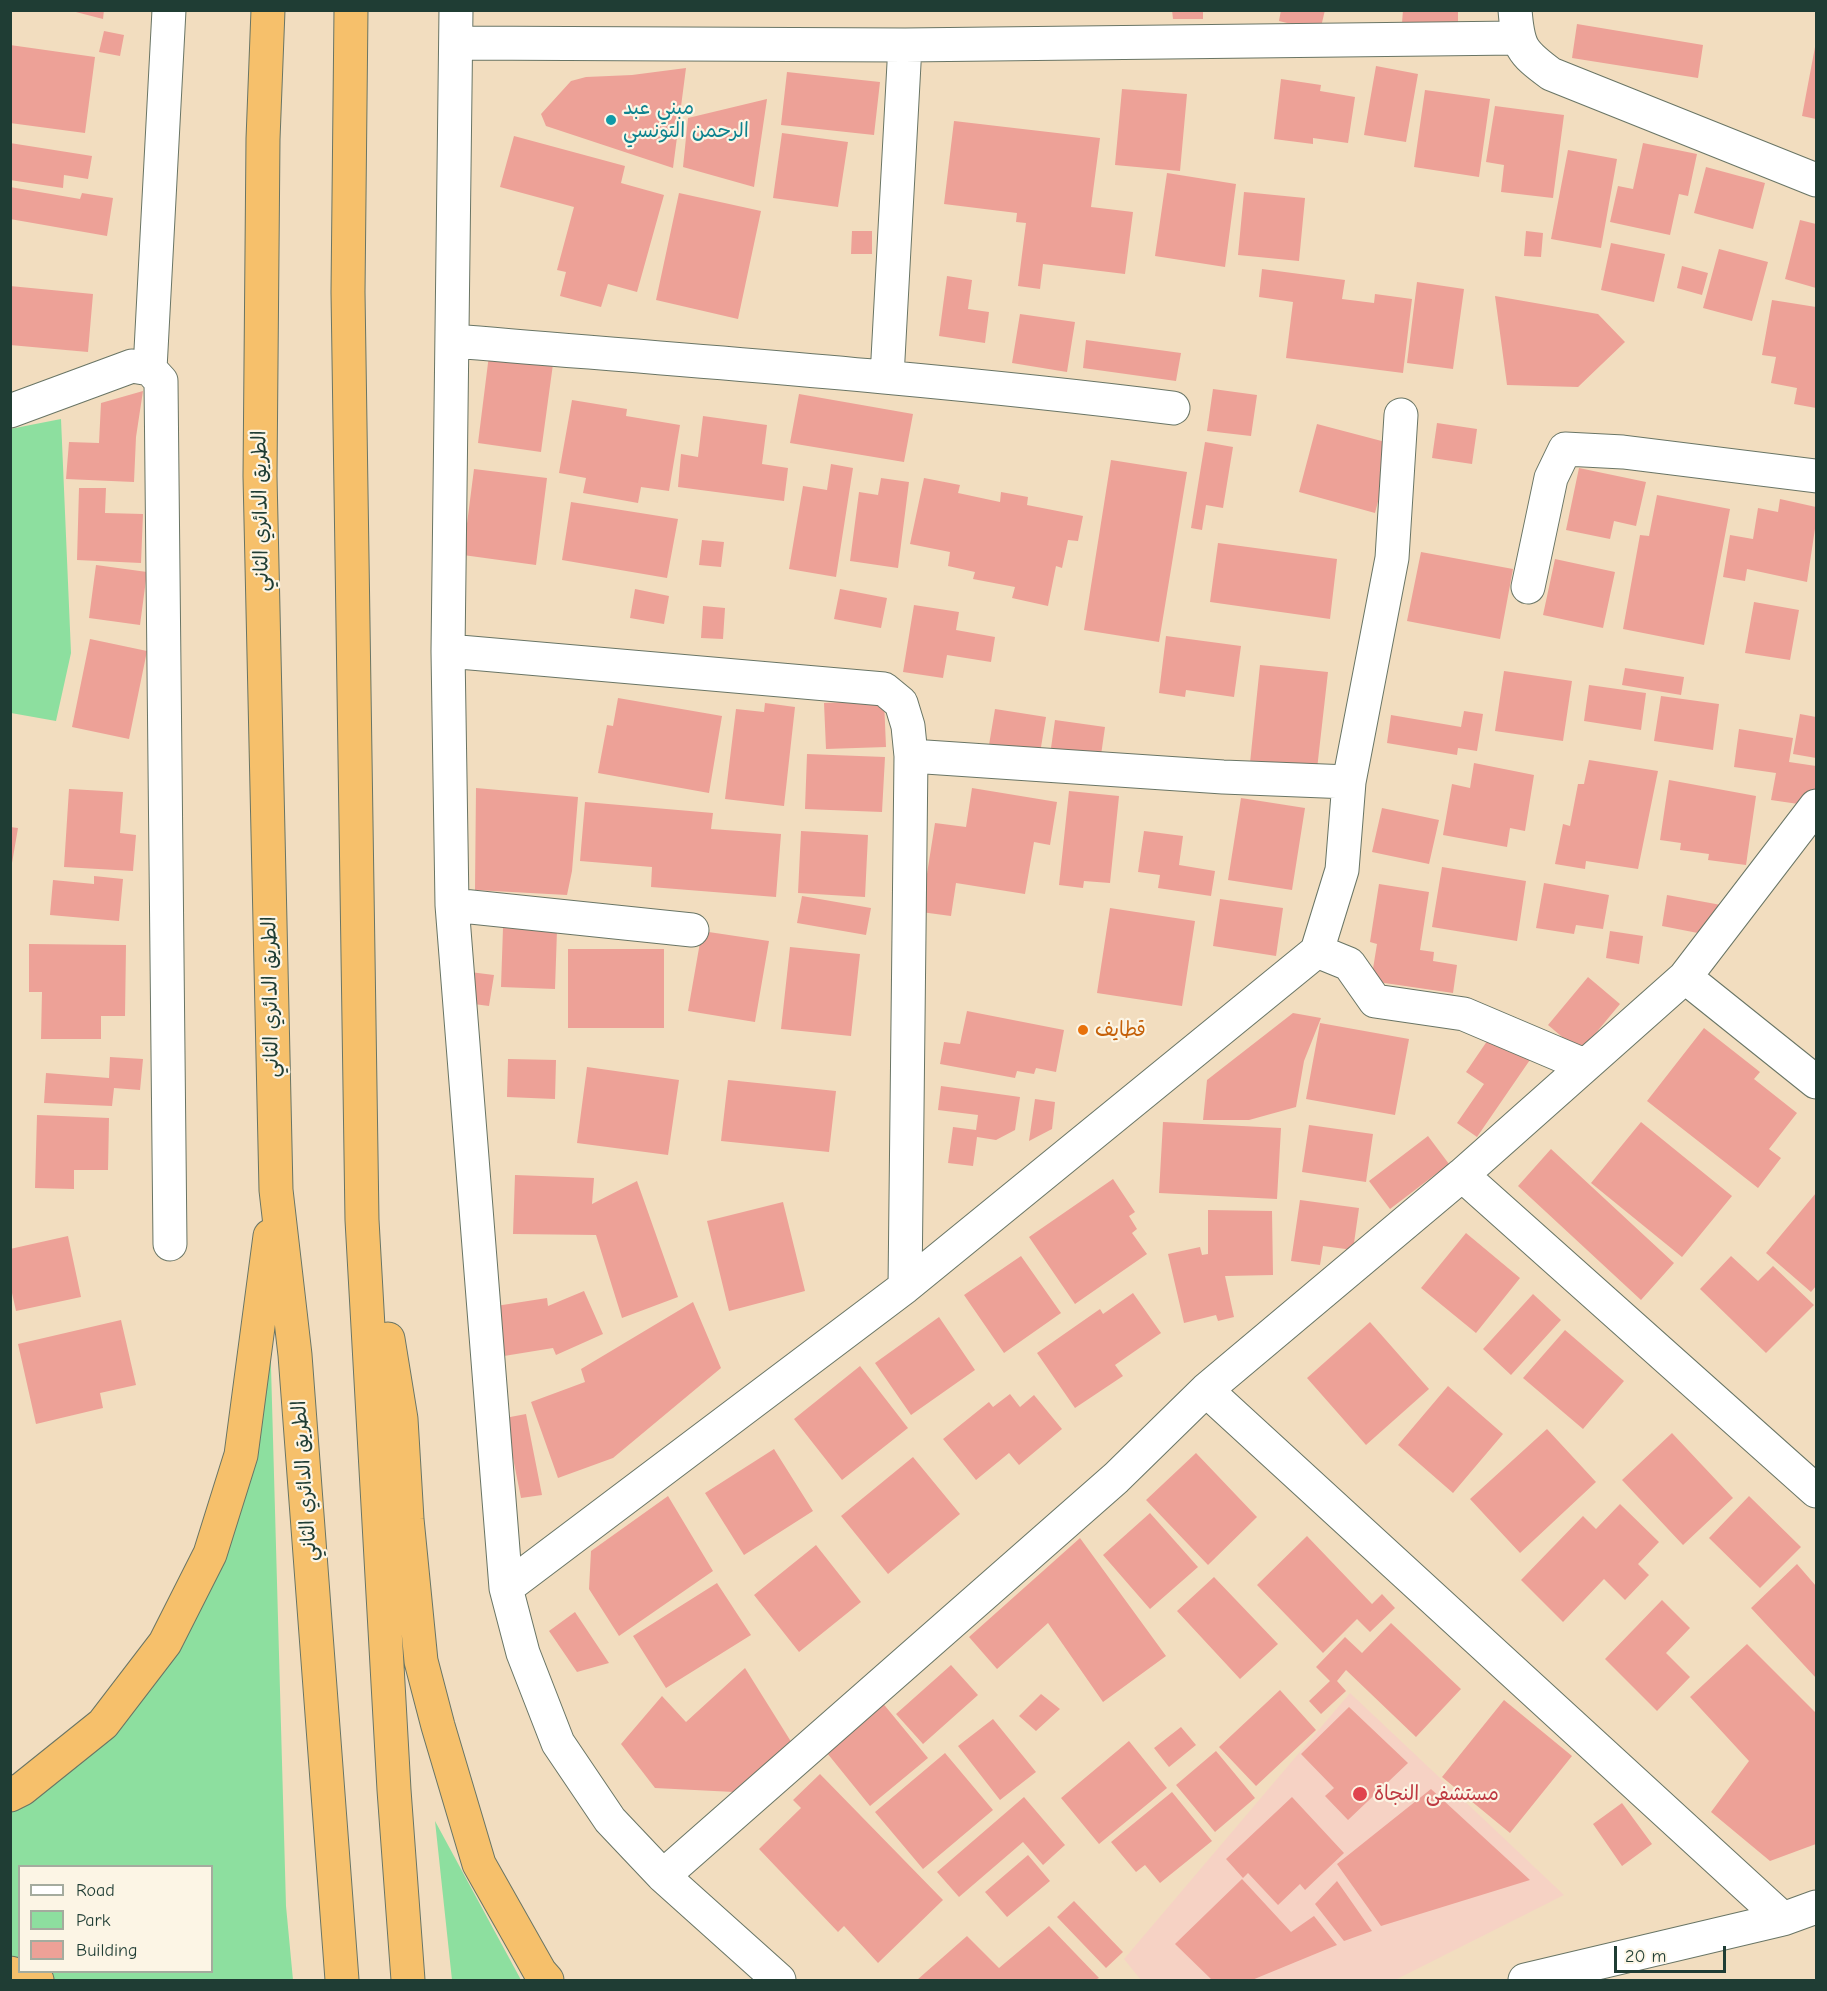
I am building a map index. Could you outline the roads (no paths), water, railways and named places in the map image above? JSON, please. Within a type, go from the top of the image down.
[{"type":"highway","name":"الطريق الدائري الثاني","points":[[268,10],[263,139],[260,476],[276,1190],[295,1355],[342,1980]]},
{"type":"highway","points":[[351,10],[348,292],[362,1220],[394,1790],[408,1980]]},
{"type":"highway","points":[[10,1795],[22,1789],[103,1724],[165,1643],[210,1554],[241,1455],[276,1190]]},
{"type":"highway","points":[[362,1220],[383,1310],[401,1419],[406,1519],[421,1661],[479,1864],[540,1972],[547,1980]]},
{"type":"highway","points":[[10,1973],[37,1980]]},
{"type":"street","points":[[150,369],[169,10]]},
{"type":"street","points":[[456,10],[448,651],[452,905],[506,1588],[523,1653],[558,1743],[610,1820],[663,1876],[779,1980]]},
{"type":"street","points":[[456,42],[905,45],[1516,24],[1530,59],[1551,74],[1816,180]]},
{"type":"street","points":[[887,376],[905,45]]},
{"type":"street","points":[[453,341],[887,376],[1173,408]]},
{"type":"street","points":[[10,411],[132,366],[150,369],[161,381],[170,1244]]},
{"type":"street","points":[[506,1588],[905,1287],[1317,951],[1342,870],[1349,782],[1392,558],[1401,415]]},
{"type":"street","points":[[1528,587],[1551,478],[1565,449],[1623,452],[1816,476]]},
{"type":"street","points":[[448,651],[884,689],[901,703],[908,726],[910,756],[905,1287]]},
{"type":"street","points":[[910,756],[1223,777],[1349,782]]},
{"type":"street","points":[[663,1876],[1116,1478],[1206,1390],[1462,1175],[1684,976],[1816,806]]},
{"type":"street","points":[[452,905],[692,930]]},
{"type":"street","points":[[1317,951],[1349,964],[1375,1001],[1464,1014],[1584,1065]]},
{"type":"street","points":[[1684,976],[1816,1082]]},
{"type":"street","points":[[1462,1175],[1816,1491]]},
{"type":"street","points":[[1206,1390],[1783,1919]]},
{"type":"street","points":[[1525,1980],[1783,1919],[1816,1907]]},
{"type":"place","name":"مبني عبد الرحمن التونسي","points":[[611,120]]},
{"type":"place","name":"قطايف","points":[[1083,1030]]},
{"type":"place","name":"مستشفى النجاة","points":[[1360,1794]]}]
